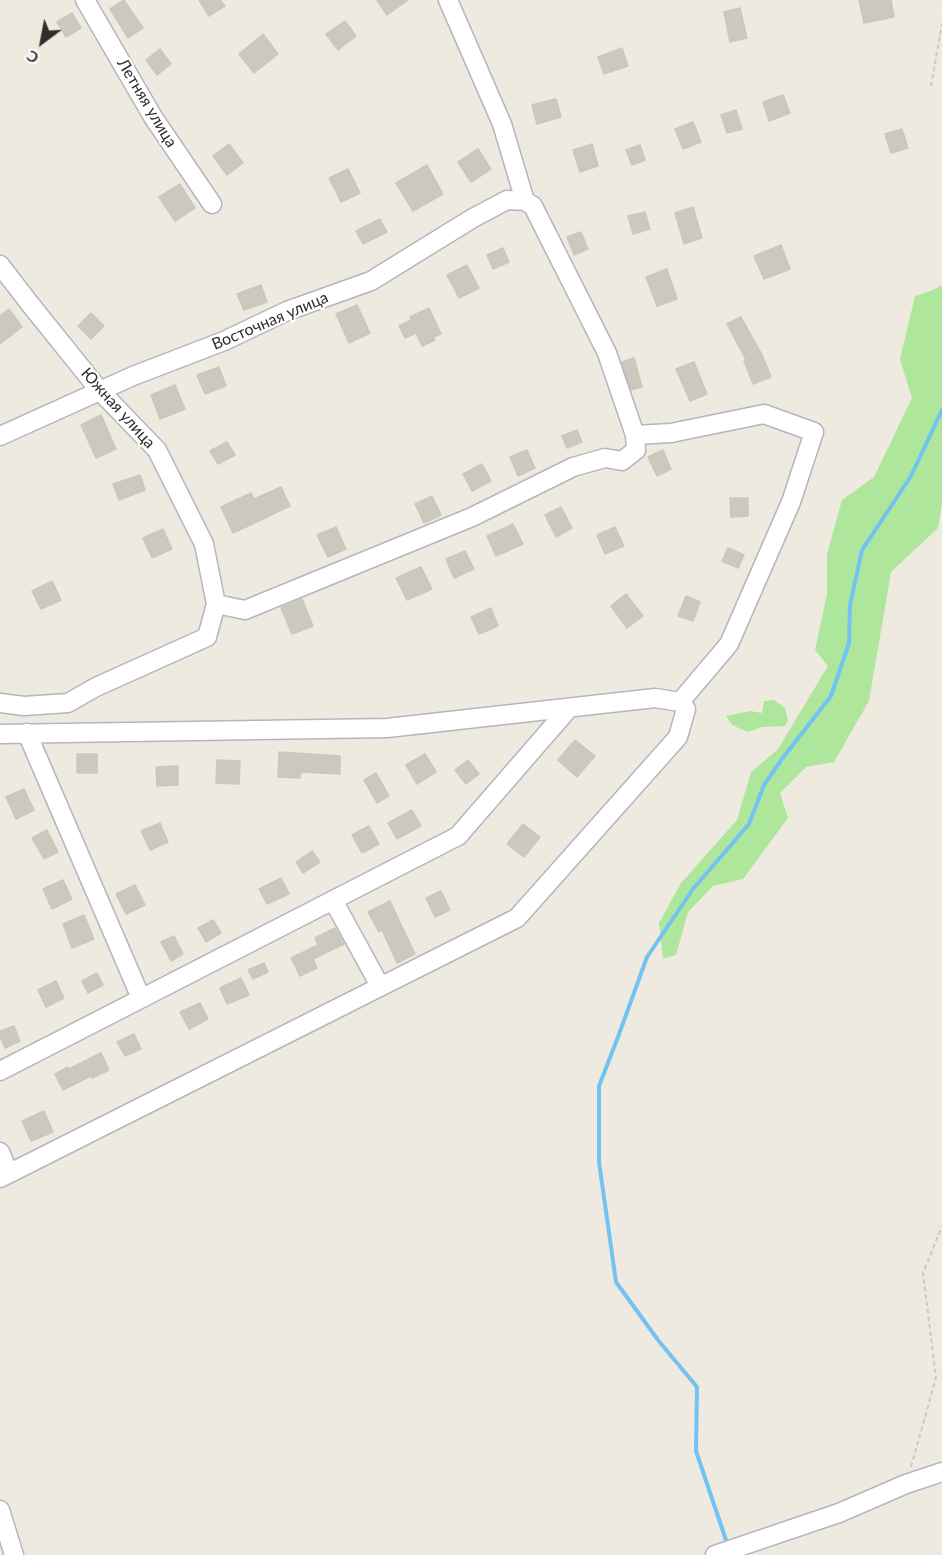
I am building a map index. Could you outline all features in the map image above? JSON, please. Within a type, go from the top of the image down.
[{"type":"street","name":"Летняя улица","points":[[85,0],[153,117],[212,204]]},
{"type":"street","points":[[216,604],[245,610],[472,517],[573,467],[605,458],[622,461],[636,450],[635,435],[607,353],[529,203],[502,124],[448,0]]},
{"type":"street","name":"Восточная улица","points":[[0,436],[133,376],[224,341],[287,311],[372,281],[473,218],[507,200],[529,203]]},
{"type":"street","name":"Южная улица","points":[[0,265],[100,391],[157,450],[204,544],[216,604],[207,637],[96,687],[68,704],[24,706],[0,703]]},
{"type":"street","points":[[635,435],[671,433],[764,414],[814,432],[791,502],[729,644],[680,702]]},
{"type":"street","points":[[0,734],[387,728],[656,698],[680,702],[686,709],[678,737],[517,918],[4,1176],[0,1152]]},
{"type":"street","points":[[0,1071],[458,836],[569,708]]},
{"type":"street","points":[[27,733],[141,998]]},
{"type":"street","points":[[333,900],[381,986]]},
{"type":"street","points":[[715,1555],[839,1513],[906,1484],[940,1478]]},
{"type":"street","points":[[0,1510],[14,1555]]},
{"type":"path","points":[[932,86],[942,23]]},
{"type":"path","points":[[906,1484],[936,1378],[923,1273],[942,1226]]},
{"type":"green space","points":[[942,285],[942,503],[938,528],[891,572],[869,701],[834,762],[806,767],[780,793],[788,818],[743,879],[713,886],[688,912],[676,955],[663,959],[659,923],[681,883],[737,820],[751,772],[778,749],[828,666],[815,650],[827,594],[827,554],[842,500],[874,477],[912,398],[900,359],[915,296]]},
{"type":"green space","points":[[774,700],[785,708],[788,721],[785,726],[762,727],[748,732],[732,725],[726,716],[750,711],[762,713],[764,701]]},
{"type":"building","points":[[124,0],[143,28],[128,38],[110,9]]},
{"type":"building","points":[[199,0],[220,0],[225,6],[209,16]]},
{"type":"building","points":[[377,0],[408,0],[387,15]]},
{"type":"building","points":[[859,0],[891,0],[894,17],[864,23]]},
{"type":"building","points":[[740,8],[747,38],[730,42],[724,12]]},
{"type":"building","points":[[72,13],[81,28],[66,37],[57,22]]},
{"type":"building","points":[[345,21],[356,36],[338,50],[326,34]]},
{"type":"building","points":[[263,34],[278,54],[254,73],[239,54]]},
{"type":"building","points":[[622,48],[628,66],[604,74],[598,57]]},
{"type":"building","points":[[160,49],[171,64],[157,75],[146,60]]},
{"type":"building","points":[[783,95],[790,113],[769,121],[763,102]]},
{"type":"building","points":[[556,99],[561,117],[537,124],[532,105]]},
{"type":"building","points":[[736,110],[742,129],[727,133],[721,115]]},
{"type":"building","points":[[693,122],[701,142],[683,149],[675,129]]},
{"type":"building","points":[[902,129],[908,148],[891,153],[885,134]]},
{"type":"building","points":[[229,144],[243,163],[227,175],[213,156]]},
{"type":"building","points":[[592,144],[598,166],[580,172],[573,150]]},
{"type":"building","points":[[640,145],[645,160],[632,165],[626,150]]},
{"type":"building","points":[[478,149],[491,169],[471,182],[458,162]]},
{"type":"building","points":[[427,165],[443,194],[413,211],[396,183]]},
{"type":"building","points":[[348,169],[360,193],[341,202],[329,178]]},
{"type":"building","points":[[180,184],[195,208],[175,221],[159,197]]},
{"type":"building","points":[[693,207],[702,238],[684,244],[675,213]]},
{"type":"building","points":[[645,212],[650,229],[633,234],[628,216]]},
{"type":"building","points":[[380,219],[387,232],[363,244],[356,231]]},
{"type":"building","points":[[581,232],[588,249],[574,255],[567,237]]},
{"type":"building","points":[[781,245],[790,269],[764,279],[754,256]]},
{"type":"building","points":[[503,248],[509,262],[493,269],[487,255]]},
{"type":"building","points":[[467,265],[479,288],[459,298],[447,275]]},
{"type":"building","points":[[667,269],[677,299],[657,306],[646,277]]},
{"type":"building","points":[[261,285],[267,302],[244,310],[237,294]]},
{"type":"building","points":[[357,305],[370,333],[349,343],[336,314]]},
{"type":"building","points":[[429,308],[441,334],[433,337],[435,340],[422,346],[416,333],[405,338],[399,326],[412,320],[410,317]]},
{"type":"building","points":[[9,309],[22,327],[0,344],[0,316]]},
{"type":"building","points":[[91,313],[104,326],[91,339],[78,326]]},
{"type":"building","points":[[741,317],[771,377],[753,384],[744,361],[746,360],[727,324]]},
{"type":"building","points":[[634,358],[642,387],[631,390],[622,362]]},
{"type":"building","points":[[694,362],[707,394],[690,401],[676,369]]},
{"type":"building","points":[[219,367],[226,386],[205,394],[197,375]]},
{"type":"building","points":[[175,385],[185,409],[160,419],[151,395]]},
{"type":"building","points":[[101,415],[116,449],[96,458],[81,425]]},
{"type":"building","points":[[577,430],[582,442],[567,448],[562,436]]},
{"type":"building","points":[[227,442],[235,455],[218,464],[210,451]]},
{"type":"building","points":[[527,450],[535,468],[518,476],[510,457]]},
{"type":"building","points":[[663,450],[671,469],[657,476],[648,457]]},
{"type":"building","points":[[482,464],[491,481],[472,491],[463,474]]},
{"type":"building","points":[[140,475],[145,490],[119,500],[113,484]]},
{"type":"building","points":[[281,487],[290,506],[233,533],[221,507],[251,493],[254,499]]},
{"type":"building","points":[[432,496],[441,515],[424,523],[415,504]]},
{"type":"building","points":[[730,498],[748,498],[748,516],[731,517]]},
{"type":"building","points":[[561,507],[572,528],[556,537],[545,515]]},
{"type":"building","points":[[513,524],[523,544],[496,556],[487,536]]},
{"type":"building","points":[[336,527],[346,549],[328,557],[317,535]]},
{"type":"building","points":[[615,527],[624,546],[605,554],[597,535]]},
{"type":"building","points":[[163,529],[172,549],[152,558],[143,538]]},
{"type":"building","points":[[728,548],[744,555],[738,568],[722,561]]},
{"type":"building","points":[[465,551],[474,569],[454,578],[446,559]]},
{"type":"building","points":[[421,567],[432,589],[407,600],[396,578]]},
{"type":"building","points":[[52,581],[61,600],[41,609],[32,591]]},
{"type":"building","points":[[626,594],[643,616],[627,628],[611,606]]},
{"type":"building","points":[[686,596],[700,602],[693,621],[678,616]]},
{"type":"building","points":[[302,599],[313,626],[292,634],[281,608]]},
{"type":"building","points":[[491,608],[498,626],[479,634],[471,617]]},
{"type":"building","points":[[575,740],[595,756],[577,777],[558,760]]},
{"type":"building","points":[[279,752],[340,756],[340,774],[301,772],[300,778],[278,777]]},
{"type":"building","points":[[77,754],[97,754],[97,773],[77,773]]},
{"type":"building","points":[[425,754],[436,772],[417,784],[406,765]]},
{"type":"building","points":[[217,760],[240,761],[239,784],[216,783]]},
{"type":"building","points":[[468,760],[479,774],[466,784],[455,770]]},
{"type":"building","points":[[178,766],[178,785],[157,786],[156,767]]},
{"type":"building","points":[[376,773],[389,796],[377,803],[364,780]]},
{"type":"building","points":[[24,789],[34,810],[16,819],[6,797]]},
{"type":"building","points":[[412,810],[421,826],[397,839],[388,823]]},
{"type":"building","points":[[160,823],[168,842],[150,850],[141,831]]},
{"type":"building","points":[[523,824],[540,837],[524,857],[507,844]]},
{"type":"building","points":[[369,826],[379,844],[362,853],[352,835]]},
{"type":"building","points":[[47,830],[58,852],[44,859],[32,838]]},
{"type":"building","points":[[312,851],[320,862],[303,873],[296,862]]},
{"type":"building","points":[[281,878],[289,894],[267,904],[259,889]]},
{"type":"building","points":[[63,880],[72,899],[52,909],[43,889]]},
{"type":"building","points":[[135,885],[145,905],[126,914],[116,894]]},
{"type":"building","points":[[441,891],[450,910],[435,917],[426,898]]},
{"type":"building","points":[[390,901],[415,954],[397,963],[382,930],[379,932],[368,912]]},
{"type":"building","points":[[84,915],[94,939],[72,948],[63,924]]},
{"type":"building","points":[[213,920],[221,933],[206,942],[198,928]]},
{"type":"building","points":[[335,928],[344,944],[313,959],[317,968],[300,976],[291,958],[318,945],[315,938]]},
{"type":"building","points":[[174,936],[183,954],[171,961],[161,942]]},
{"type":"building","points":[[264,963],[268,972],[253,979],[248,970]]},
{"type":"building","points":[[97,973],[103,985],[88,993],[82,981]]},
{"type":"building","points":[[241,978],[249,995],[227,1004],[220,988]]},
{"type":"building","points":[[56,981],[64,998],[46,1007],[38,990]]},
{"type":"building","points":[[200,1003],[208,1019],[189,1029],[180,1012]]},
{"type":"building","points":[[14,1026],[20,1041],[5,1048],[0,1031]]},
{"type":"building","points":[[134,1034],[141,1049],[125,1056],[117,1042]]},
{"type":"building","points":[[101,1053],[109,1070],[63,1090],[55,1074]]},
{"type":"building","points":[[44,1111],[53,1132],[31,1141],[22,1121]]},
{"type":"waterway","points":[[728,1546],[696,1451],[697,1387],[658,1340],[616,1282],[599,1162],[599,1086],[647,957],[693,889],[749,824],[764,785],[831,696],[849,643],[850,605],[862,550],[911,476],[942,410]]}]
